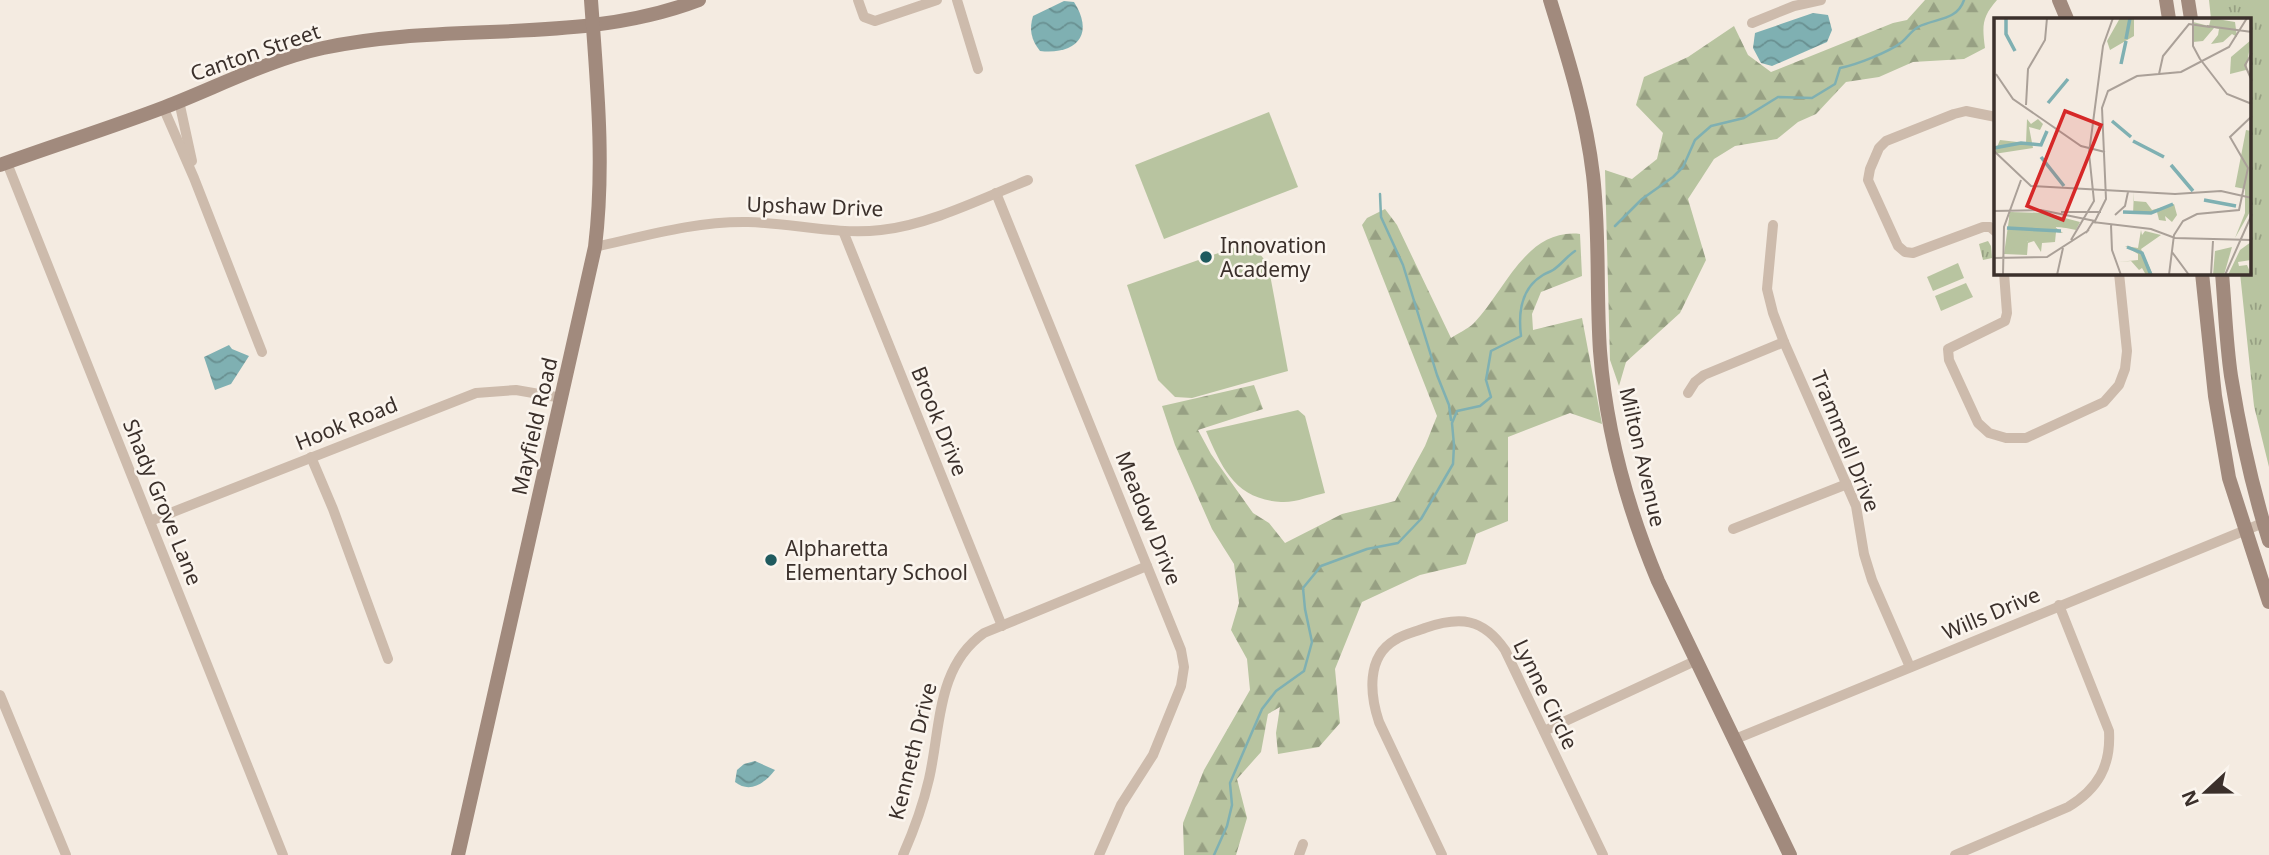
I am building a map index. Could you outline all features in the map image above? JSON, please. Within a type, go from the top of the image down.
[{"type":"street","name":"Mayfield Road","points":[[458,855],[595,247],[601,170],[591,0]]},
{"type":"street","name":"Canton Street","points":[[3,164],[179,101],[283,59],[322,48],[370,40],[593,25],[645,17],[699,0]]},
{"type":"street","points":[[858,0],[864,17],[875,21],[937,0]]},
{"type":"street","points":[[957,0],[978,69]]},
{"type":"street","name":"Milton Avenue","points":[[1550,0],[1576,85],[1592,172],[1597,214],[1600,351],[1612,439],[1624,489],[1641,540],[1695,661],[1790,855]]},
{"type":"street","points":[[1752,23],[1793,3],[1821,0]]},
{"type":"street","points":[[2059,0],[2067,18]]},
{"type":"street","points":[[2166,0],[2169,18]]},
{"type":"street","points":[[2188,0],[2191,18]]},
{"type":"street","points":[[179,101],[194,178]]},
{"type":"street","points":[[163,107],[194,178],[262,352]]},
{"type":"street","points":[[1994,117],[1966,111],[1886,141],[1874,157],[1868,180],[1898,246],[1905,252],[1913,253],[1983,226],[1994,230]]},
{"type":"street","points":[[174,133],[186,128]]},
{"type":"street","name":"Shady Grove Lane","points":[[3,164],[150,521],[283,855]]},
{"type":"street","name":"Upshaw Drive","points":[[595,247],[721,222],[752,222],[843,231],[902,227],[1028,180]]},
{"type":"street","name":"Meadow Drive","points":[[996,193],[1181,650],[1184,677],[1153,755],[1121,804],[1099,855]]},
{"type":"street","name":"Trammell Drive","points":[[1773,225],[1767,289],[1784,342],[1847,484],[1860,519],[1864,554],[1872,580],[1910,667]]},
{"type":"street","name":"Brook Drive","points":[[843,231],[1002,626]]},
{"type":"street","points":[[2004,275],[2007,313],[2005,321],[1948,349],[1949,360],[1978,423],[1989,433],[2006,438],[2026,438],[2105,402],[2119,386],[2127,351],[2119,275]]},
{"type":"street","points":[[2202,275],[2217,410],[2229,478],[2269,602]]},
{"type":"street","points":[[2222,275],[2231,374],[2246,455],[2269,541]]},
{"type":"street","points":[[1688,393],[1704,375],[1784,342]]},
{"type":"street","name":"Hook Road","points":[[150,521],[476,393],[516,390],[562,398]]},
{"type":"street","points":[[311,457],[334,509],[388,659]]},
{"type":"street","points":[[1733,529],[1847,484]]},
{"type":"street","name":"Wills Drive","points":[[1733,740],[2263,523]]},
{"type":"street","name":"Kenneth Drive","points":[[903,855],[925,798],[940,714],[952,668],[971,642],[1002,626],[1147,566]]},
{"type":"street","points":[[1955,855],[2068,807],[2095,787],[2103,774],[2110,746],[2109,731],[2059,605]]},
{"type":"street","name":"Lynne Circle","points":[[1442,855],[1374,708],[1372,685],[1375,665],[1382,651],[1393,640],[1445,621],[1459,620],[1485,628],[1505,650],[1603,855]]},
{"type":"street","points":[[1544,731],[1695,661]]},
{"type":"street","points":[[0,695],[66,855]]},
{"type":"green space","points":[[1925,0],[1997,0],[1988,11],[1984,22],[1985,48],[1964,59],[1913,62],[1879,77],[1846,82],[1816,114],[1798,122],[1777,139],[1735,146],[1714,159],[1688,199],[1706,260],[1680,313],[1626,362],[1619,386],[1610,360],[1605,170],[1632,179],[1657,159],[1663,133],[1636,105],[1644,77],[1688,57],[1734,26],[1748,55],[1771,72],[1893,23],[1907,20]]},
{"type":"green space","points":[[2209,0],[2269,0],[2269,467],[2254,406],[2240,275],[2252,275],[2252,18],[2211,18]]},
{"type":"green space","points":[[1269,112],[1298,187],[1164,239],[1135,165]]},
{"type":"green space","points":[[1385,209],[1397,225],[1451,338],[1474,323],[1518,264],[1531,251],[1545,241],[1561,235],[1580,234],[1582,276],[1541,292],[1532,314],[1533,330],[1582,318],[1602,424],[1570,413],[1508,437],[1508,521],[1476,534],[1466,564],[1420,575],[1362,602],[1335,669],[1340,723],[1319,747],[1278,754],[1276,733],[1280,707],[1268,714],[1261,752],[1237,779],[1247,818],[1236,855],[1184,855],[1183,823],[1204,770],[1250,690],[1247,659],[1231,630],[1239,603],[1234,564],[1212,529],[1175,445],[1162,406],[1254,385],[1263,409],[1198,430],[1211,454],[1253,513],[1269,523],[1285,543],[1342,514],[1395,501],[1425,446],[1437,416],[1362,225],[1367,218]]},
{"type":"green space","points":[[2269,224],[2269,317],[2260,294],[2257,270],[2260,247]]},
{"type":"green space","points":[[1988,241],[1992,258],[1983,260],[1979,244]]},
{"type":"green space","points":[[1250,242],[1268,264],[1288,371],[1192,398],[1175,397],[1158,380],[1127,285]]},
{"type":"green space","points":[[1958,263],[1964,278],[1933,291],[1927,277]]},
{"type":"green space","points":[[1966,283],[1973,297],[1941,311],[1935,296]]},
{"type":"green space","points":[[1298,410],[1305,416],[1325,493],[1286,502],[1265,500],[1252,495],[1232,479],[1206,431]]},
{"type":"water","points":[[1064,1],[1074,2],[1083,24],[1082,33],[1072,46],[1063,50],[1040,51],[1032,34],[1033,16]]},
{"type":"water","points":[[1813,13],[1828,15],[1832,30],[1827,42],[1772,66],[1761,63],[1753,48],[1755,33]]},
{"type":"water","points":[[229,345],[249,356],[231,384],[215,390],[204,357]]},
{"type":"water","points":[[755,761],[775,770],[767,779],[752,787],[735,782],[737,770],[744,764]]},
{"type":"waterway","points":[[1615,226],[1642,199],[1683,167],[1695,140],[1711,126],[1744,118],[1778,97],[1812,98],[1835,84],[1840,68],[1889,50],[1918,27],[1956,12],[1964,0]]},
{"type":"waterway","points":[[1380,194],[1381,217],[1403,265],[1449,405],[1451,420]]},
{"type":"waterway","points":[[1214,855],[1227,826],[1232,805],[1230,783],[1262,709],[1276,691],[1304,671],[1312,642],[1303,588],[1321,566],[1367,549],[1398,543],[1421,519],[1453,464],[1452,423],[1457,411],[1480,406],[1491,397],[1486,380],[1491,351],[1521,336],[1521,310],[1530,287],[1575,251]]},
{"type":"place","name":"Innovation Academy","points":[[1206,257]]},
{"type":"place","name":"Alpharetta Elementary School","points":[[771,560]]}]
